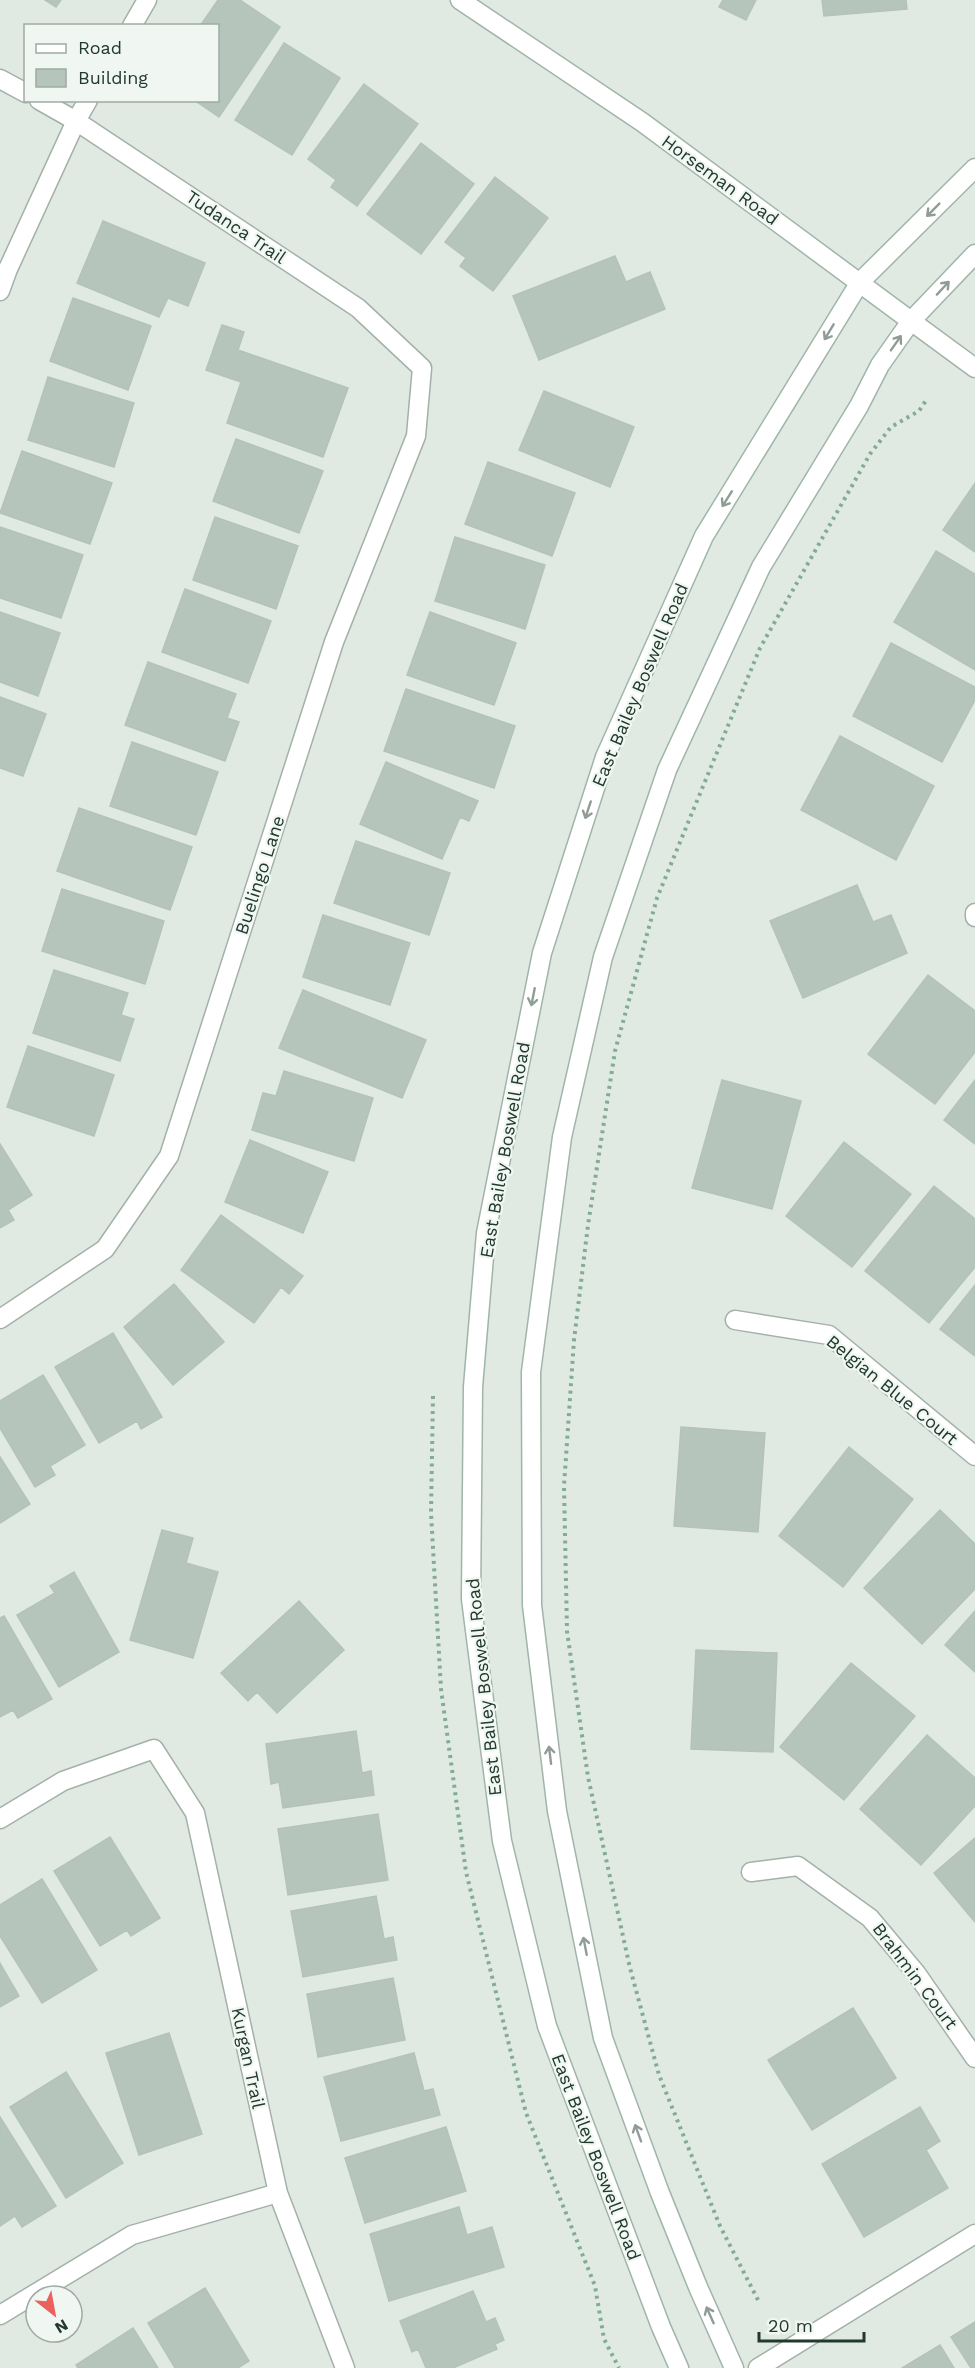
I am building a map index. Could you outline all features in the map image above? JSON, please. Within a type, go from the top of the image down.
[{"type":"street","points":[[133,24],[147,0]]},
{"type":"street","name":"Horseman Road","points":[[460,0],[642,122],[975,368]]},
{"type":"street","points":[[0,79],[24,92]]},
{"type":"street","name":"Tudanca Trail","points":[[43,102],[76,121],[358,308],[422,368]]},
{"type":"street","points":[[0,291],[76,121],[87,102]]},
{"type":"street","name":"East Bailey Boswell Road","points":[[679,2368],[661,2327],[547,2026],[502,1841],[471,1599],[473,1387],[485,1245],[542,953],[605,757],[704,536],[860,282],[975,168]]},
{"type":"street","points":[[734,2368],[660,2193],[601,2026],[557,1811],[532,1605],[531,1372],[562,1137],[603,957],[667,770],[761,567],[859,406],[880,365],[911,321],[975,254]]},
{"type":"street","name":"Buelingo Lane","points":[[0,1319],[105,1249],[170,1156],[334,642],[416,436],[422,368]]},
{"type":"street","name":"Belgian Blue Court","points":[[735,1320],[828,1335],[975,1456]]},
{"type":"street","name":"Kurgan Trail","points":[[0,1819],[63,1781],[154,1749],[195,1813],[278,2193],[345,2368]]},
{"type":"street","name":"Brahmin Court","points":[[751,1872],[798,1866],[870,1918],[916,1973],[975,2058]]},
{"type":"street","points":[[0,2315],[132,2235],[278,2193]]},
{"type":"street","points":[[758,2368],[975,2234]]},
{"type":"path","points":[[758,2300],[720,2226],[659,2075],[630,1968],[588,1777],[567,1631],[564,1486],[574,1340],[588,1226],[615,1051],[657,898],[760,648],[870,454],[891,427],[919,411],[927,399]]},
{"type":"building","points":[[45,0],[61,0],[56,7]]},
{"type":"building","points":[[218,0],[240,0],[280,27],[219,117],[197,102],[219,102],[219,24],[201,24]]},
{"type":"building","points":[[723,0],[756,0],[746,20],[719,7]]},
{"type":"building","points":[[822,0],[906,0],[907,9],[824,16]]},
{"type":"building","points":[[284,43],[340,78],[292,155],[235,120]]},
{"type":"building","points":[[364,84],[418,124],[357,206],[331,187],[336,180],[308,159]]},
{"type":"building","points":[[421,143],[474,184],[421,254],[367,214]]},
{"type":"building","points":[[495,177],[548,218],[493,291],[460,266],[466,258],[445,242]]},
{"type":"building","points":[[103,221],[205,263],[188,306],[168,298],[159,317],[77,283]]},
{"type":"building","points":[[615,256],[626,282],[650,272],[665,309],[539,360],[513,296]]},
{"type":"building","points":[[73,298],[151,326],[128,390],[50,361]]},
{"type":"building","points":[[222,325],[244,332],[238,350],[348,388],[323,457],[227,423],[241,382],[206,370]]},
{"type":"building","points":[[48,377],[134,403],[114,467],[28,440]]},
{"type":"building","points":[[544,391],[634,427],[610,487],[519,450]]},
{"type":"building","points":[[236,439],[323,471],[299,533],[213,501]]},
{"type":"building","points":[[22,451],[112,483],[90,544],[0,513]]},
{"type":"building","points":[[488,462],[575,493],[552,556],[465,524]]},
{"type":"building","points":[[975,483],[975,552],[943,530]]},
{"type":"building","points":[[215,517],[298,546],[276,609],[193,580]]},
{"type":"building","points":[[0,527],[83,555],[61,618],[0,598]]},
{"type":"building","points":[[455,537],[545,565],[525,629],[435,601]]},
{"type":"building","points":[[936,551],[975,574],[975,670],[894,622]]},
{"type":"building","points":[[185,589],[271,621],[248,683],[162,652]]},
{"type":"building","points":[[0,612],[60,633],[38,696],[0,682]]},
{"type":"building","points":[[430,612],[516,643],[494,705],[407,675]]},
{"type":"building","points":[[891,643],[975,687],[975,700],[942,762],[853,716]]},
{"type":"building","points":[[148,662],[236,694],[227,718],[239,722],[225,761],[125,725]]},
{"type":"building","points":[[406,689],[515,726],[494,788],[384,751]]},
{"type":"building","points":[[0,697],[46,714],[23,776],[0,768]]},
{"type":"building","points":[[840,736],[934,786],[896,860],[801,810]]},
{"type":"building","points":[[132,742],[218,772],[196,835],[110,806]]},
{"type":"building","points":[[386,762],[478,801],[469,821],[460,817],[442,859],[360,824]]},
{"type":"building","points":[[79,808],[192,847],[170,910],[57,871]]},
{"type":"building","points":[[356,841],[450,873],[429,935],[334,903]]},
{"type":"building","points":[[857,885],[873,922],[891,915],[907,953],[803,998],[770,921]]},
{"type":"building","points":[[62,889],[164,921],[145,984],[42,951]]},
{"type":"building","points":[[323,915],[410,943],[390,1005],[303,977]]},
{"type":"building","points":[[54,970],[128,993],[121,1015],[134,1019],[120,1061],[33,1033]]},
{"type":"building","points":[[928,975],[975,1011],[975,1052],[935,1104],[868,1054]]},
{"type":"building","points":[[303,990],[426,1040],[402,1098],[279,1048]]},
{"type":"building","points":[[28,1046],[114,1075],[94,1136],[7,1107]]},
{"type":"building","points":[[284,1071],[373,1098],[354,1161],[252,1130],[263,1093],[276,1096]]},
{"type":"building","points":[[722,1080],[801,1101],[772,1209],[692,1188]]},
{"type":"building","points":[[975,1080],[975,1144],[944,1120]]},
{"type":"building","points":[[250,1140],[328,1172],[303,1233],[225,1202]]},
{"type":"building","points":[[844,1142],[911,1194],[852,1267],[786,1216]]},
{"type":"building","points":[[0,1144],[32,1195],[8,1210],[14,1220],[0,1228]]},
{"type":"building","points":[[934,1186],[975,1219],[975,1267],[929,1323],[865,1271]]},
{"type":"building","points":[[221,1215],[303,1276],[289,1294],[281,1287],[254,1323],[181,1270]]},
{"type":"building","points":[[174,1284],[224,1342],[173,1385],[124,1327]]},
{"type":"building","points":[[975,1285],[975,1356],[940,1329]]},
{"type":"building","points":[[113,1333],[162,1417],[141,1429],[137,1421],[99,1443],[55,1367]]},
{"type":"building","points":[[43,1375],[85,1445],[50,1466],[55,1475],[35,1487],[0,1428],[0,1401]]},
{"type":"building","points":[[681,1427],[765,1433],[758,1532],[674,1526]]},
{"type":"building","points":[[849,1447],[913,1499],[843,1587],[779,1536]]},
{"type":"building","points":[[0,1457],[30,1504],[0,1523]]},
{"type":"building","points":[[940,1510],[975,1544],[975,1589],[922,1644],[864,1588]]},
{"type":"building","points":[[162,1530],[193,1538],[186,1563],[218,1572],[193,1658],[130,1640]]},
{"type":"building","points":[[74,1572],[119,1652],[59,1687],[17,1615],[55,1593],[50,1586]]},
{"type":"building","points":[[299,1601],[344,1650],[277,1713],[257,1692],[248,1701],[221,1673]]},
{"type":"building","points":[[975,1611],[975,1672],[945,1645]]},
{"type":"building","points":[[4,1616],[52,1699],[18,1718],[13,1710],[0,1717],[0,1618]]},
{"type":"building","points":[[696,1650],[777,1653],[773,1752],[691,1749]]},
{"type":"building","points":[[851,1663],[915,1716],[844,1800],[780,1747]]},
{"type":"building","points":[[356,1731],[362,1773],[371,1771],[374,1795],[283,1808],[279,1782],[271,1784],[266,1744]]},
{"type":"building","points":[[927,1735],[975,1778],[975,1806],[921,1865],[860,1809]]},
{"type":"building","points":[[378,1814],[388,1880],[288,1895],[278,1829]]},
{"type":"building","points":[[110,1837],[160,1918],[131,1936],[127,1930],[100,1946],[54,1871]]},
{"type":"building","points":[[975,1838],[975,1922],[934,1873]]},
{"type":"building","points":[[42,1879],[97,1970],[42,2003],[0,1936],[0,1905]]},
{"type":"building","points":[[376,1896],[384,1939],[393,1937],[397,1960],[303,1977],[291,1911]]},
{"type":"building","points":[[0,1963],[19,1996],[0,2007]]},
{"type":"building","points":[[393,1978],[405,2040],[318,2057],[307,1994]]},
{"type":"building","points":[[853,2008],[896,2078],[812,2130],[768,2060]]},
{"type":"building","points":[[169,2033],[202,2134],[139,2155],[106,2053]]},
{"type":"building","points":[[414,2053],[424,2091],[433,2089],[440,2115],[341,2141],[324,2077]]},
{"type":"building","points":[[66,2072],[123,2163],[66,2198],[10,2107]]},
{"type":"building","points":[[920,2107],[940,2141],[926,2150],[948,2188],[864,2237],[822,2164]]},
{"type":"building","points":[[0,2117],[56,2206],[22,2227],[15,2216],[0,2226]]},
{"type":"building","points":[[446,2127],[466,2191],[365,2223],[345,2158]]},
{"type":"building","points":[[459,2207],[467,2235],[492,2227],[504,2267],[389,2301],[370,2234]]},
{"type":"building","points":[[205,2288],[249,2361],[238,2368],[175,2368],[148,2323]]},
{"type":"building","points":[[473,2291],[486,2322],[495,2318],[504,2340],[495,2344],[497,2349],[453,2368],[426,2368],[418,2349],[412,2352],[400,2321]]},
{"type":"building","points":[[975,2322],[975,2368],[971,2368],[951,2337]]},
{"type":"building","points":[[133,2328],[158,2368],[78,2368],[76,2365]]},
{"type":"building","points":[[940,2345],[954,2368],[902,2368]]}]
